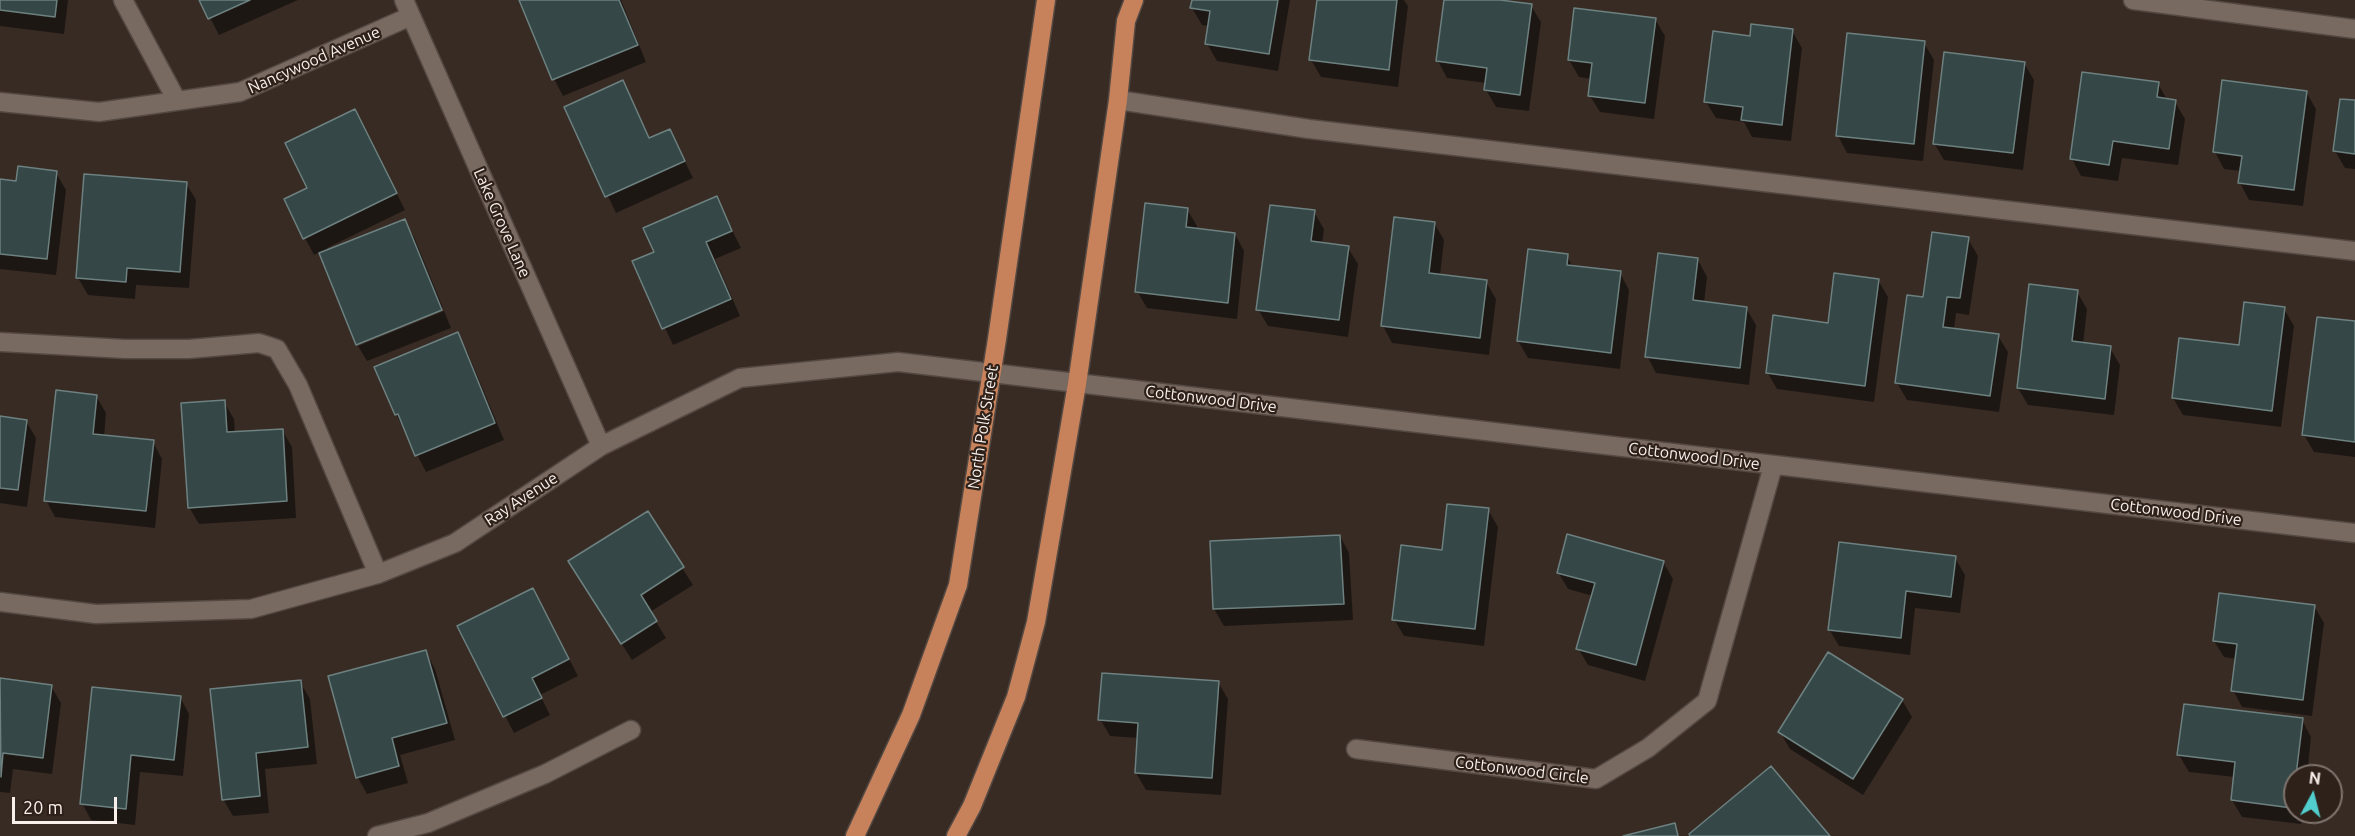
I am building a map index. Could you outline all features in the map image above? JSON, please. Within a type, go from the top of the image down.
[{"type":"main road","name":"North Polk Street","points":[[855,836],[911,716],[958,585],[992,374],[1046,0]]},
{"type":"main road","points":[[956,836],[972,806],[1016,697],[1036,622],[1077,384],[1118,100],[1126,21],[1134,0]]},
{"type":"street","points":[[123,0],[177,101]]},
{"type":"street","points":[[2133,0],[2355,29]]},
{"type":"street","name":"Nancywood Avenue","points":[[0,102],[99,112],[240,92],[407,8]]},
{"type":"street","name":"Lake Grove Lane","points":[[407,8],[601,447]]},
{"type":"street","points":[[1118,100],[1321,130],[2355,251]]},
{"type":"street","points":[[0,342],[125,349],[189,349],[259,343],[278,349],[298,385],[378,574]]},
{"type":"street","name":"Ray Avenue","points":[[0,602],[96,614],[252,609],[378,574],[454,543],[601,447],[741,378],[898,362],[1033,379]]},
{"type":"street","name":"Cottonwood Drive","points":[[1033,379],[2355,533]]},
{"type":"street","name":"Cottonwood Circle","points":[[1356,749],[1596,779],[1648,748],[1707,701],[1773,466]]},
{"type":"street","points":[[377,836],[428,823],[545,774],[632,730]]},
{"type":"building","points":[[0,0],[57,0],[55,17],[0,10]]},
{"type":"building","points":[[199,0],[250,0],[208,19]]},
{"type":"building","points":[[519,0],[619,0],[638,45],[552,80]]},
{"type":"building","points":[[1192,0],[1278,0],[1269,54],[1205,44],[1210,11],[1190,8]]},
{"type":"building","points":[[1317,0],[1397,0],[1389,70],[1309,60]]},
{"type":"building","points":[[1444,0],[1500,0],[1532,4],[1520,95],[1484,90],[1487,68],[1436,61]]},
{"type":"building","points":[[1574,8],[1656,18],[1645,103],[1588,96],[1592,63],[1568,60]]},
{"type":"building","points":[[1751,24],[1793,29],[1782,125],[1741,120],[1743,107],[1704,102],[1713,31],[1750,36]]},
{"type":"building","points":[[1847,33],[1925,41],[1914,144],[1836,136]]},
{"type":"building","points":[[1944,52],[2025,62],[2013,153],[1933,144]]},
{"type":"building","points":[[2082,72],[2159,82],[2157,97],[2176,100],[2169,149],[2113,141],[2109,165],[2070,159]]},
{"type":"building","points":[[623,80],[649,138],[670,129],[685,161],[605,197],[564,107]]},
{"type":"building","points":[[2222,80],[2307,91],[2294,190],[2238,183],[2242,156],[2213,152]]},
{"type":"building","points":[[2340,99],[2355,100],[2355,154],[2333,151]]},
{"type":"building","points":[[355,109],[397,193],[303,239],[284,199],[307,188],[285,143]]},
{"type":"building","points":[[18,166],[57,171],[47,259],[0,254],[0,179],[16,181]]},
{"type":"building","points":[[84,174],[187,182],[180,272],[127,268],[126,282],[76,278]]},
{"type":"building","points":[[717,196],[732,231],[706,242],[731,299],[662,329],[632,261],[654,252],[643,228]]},
{"type":"building","points":[[1145,203],[1188,208],[1186,227],[1235,233],[1228,303],[1135,292]]},
{"type":"building","points":[[1270,205],[1315,210],[1311,241],[1349,246],[1339,320],[1256,310]]},
{"type":"building","points":[[1394,217],[1435,222],[1429,273],[1487,280],[1480,338],[1381,326]]},
{"type":"building","points":[[405,219],[442,310],[356,345],[319,253]]},
{"type":"building","points":[[1932,232],[1969,237],[1960,298],[1947,297],[1943,327],[1999,334],[1990,396],[1895,383],[1907,295],[1923,297]]},
{"type":"building","points":[[1528,249],[1568,254],[1567,265],[1621,271],[1611,353],[1517,341]]},
{"type":"building","points":[[1658,253],[1698,258],[1693,300],[1747,307],[1740,368],[1645,357]]},
{"type":"building","points":[[1834,273],[1879,279],[1865,386],[1766,373],[1773,315],[1828,323]]},
{"type":"building","points":[[2029,284],[2078,290],[2072,341],[2111,346],[2105,399],[2017,388]]},
{"type":"building","points":[[2244,302],[2285,307],[2272,411],[2172,398],[2179,338],[2239,345]]},
{"type":"building","points":[[2317,317],[2355,321],[2355,442],[2302,435]]},
{"type":"building","points":[[458,332],[495,423],[415,456],[398,414],[395,415],[374,367]]},
{"type":"building","points":[[56,390],[97,395],[93,434],[154,440],[146,511],[44,501]]},
{"type":"building","points":[[225,400],[227,432],[283,429],[287,501],[188,508],[181,403]]},
{"type":"building","points":[[0,416],[27,420],[18,490],[0,488]]},
{"type":"building","points":[[1447,504],[1489,508],[1475,629],[1392,620],[1401,545],[1442,550]]},
{"type":"building","points":[[648,511],[684,567],[641,595],[657,621],[621,644],[568,561]]},
{"type":"building","points":[[1567,534],[1664,561],[1636,665],[1576,649],[1595,583],[1557,573]]},
{"type":"building","points":[[1340,535],[1344,604],[1213,609],[1210,541]]},
{"type":"building","points":[[1839,542],[1956,556],[1951,597],[1906,591],[1901,638],[1828,630]]},
{"type":"building","points":[[533,588],[569,659],[532,678],[542,698],[503,717],[457,626]]},
{"type":"building","points":[[2219,593],[2315,605],[2303,700],[2231,691],[2237,644],[2213,641]]},
{"type":"building","points":[[426,650],[447,723],[392,738],[399,766],[356,778],[328,676]]},
{"type":"building","points":[[1828,652],[1903,699],[1853,779],[1778,732]]},
{"type":"building","points":[[1102,673],[1219,681],[1212,778],[1135,773],[1138,723],[1098,720]]},
{"type":"building","points":[[0,678],[52,685],[43,758],[3,753],[1,777]]},
{"type":"building","points":[[301,680],[308,747],[256,753],[260,796],[222,800],[210,689]]},
{"type":"building","points":[[92,687],[181,696],[174,760],[131,755],[126,809],[80,804]]},
{"type":"building","points":[[2184,704],[2303,718],[2297,764],[2283,764],[2283,807],[2231,800],[2235,762],[2177,755]]},
{"type":"building","points":[[1771,766],[1830,836],[1690,836],[1689,834]]},
{"type":"building","points":[[1675,823],[1678,836],[1623,836]]}]
